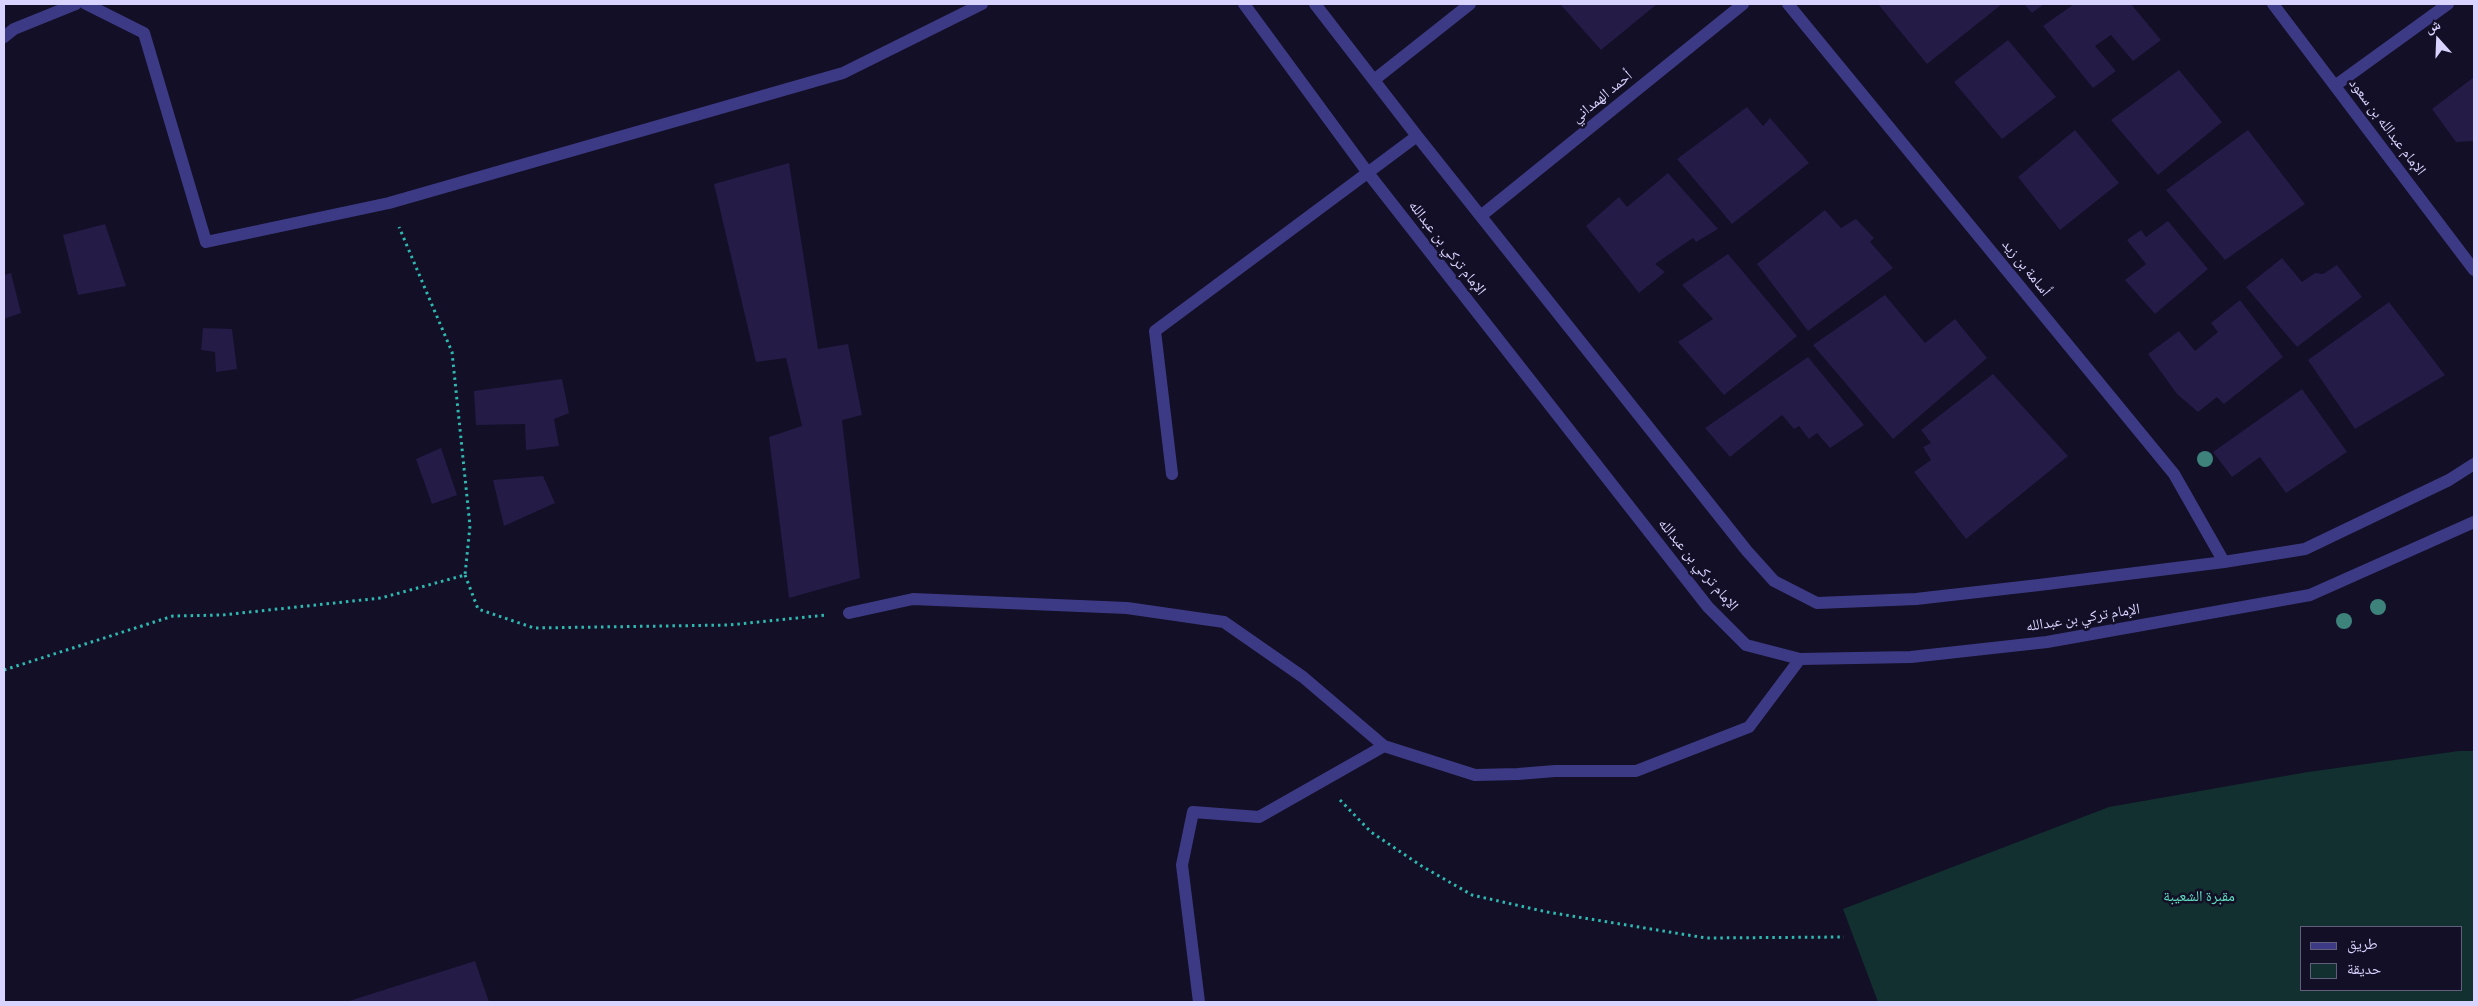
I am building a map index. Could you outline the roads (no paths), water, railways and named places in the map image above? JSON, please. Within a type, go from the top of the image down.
[{"type":"street","points":[[4,37],[14,29],[76,4]]},
{"type":"street","points":[[86,4],[144,33],[206,242],[389,203],[842,73],[982,4]]},
{"type":"street","name":"الإمام تركي بن عبدالله","points":[[1244,4],[1368,173],[1708,607],[1746,645],[1800,659],[1911,657],[2047,642],[2310,595],[2474,522]]},
{"type":"street","points":[[1316,4],[1417,136],[1747,551],[1774,581],[1817,602],[1916,599],[2224,562],[2305,549],[2449,480],[2474,464]]},
{"type":"street","points":[[1374,80],[1470,4]]},
{"type":"street","name":"أحمد الهمداني","points":[[1482,216],[1743,4]]},
{"type":"street","name":"أسامة بن زيد","points":[[1788,4],[2174,474],[2224,562]]},
{"type":"street","name":"الإمام عبدالله بن سعود","points":[[2273,4],[2474,270]]},
{"type":"street","points":[[2336,86],[2448,4]]},
{"type":"street","points":[[1172,474],[1155,331],[1417,136]]},
{"type":"street","points":[[848,613],[913,599],[1127,608],[1224,622],[1303,677],[1384,746],[1475,774],[1555,771],[1636,771],[1749,727],[1800,659]]},
{"type":"street","points":[[1198,1002],[1182,865],[1193,812],[1259,816],[1384,746]]},
{"type":"park label","name":"مقبرة الشعيبة","points":[[2199,897]]}]
